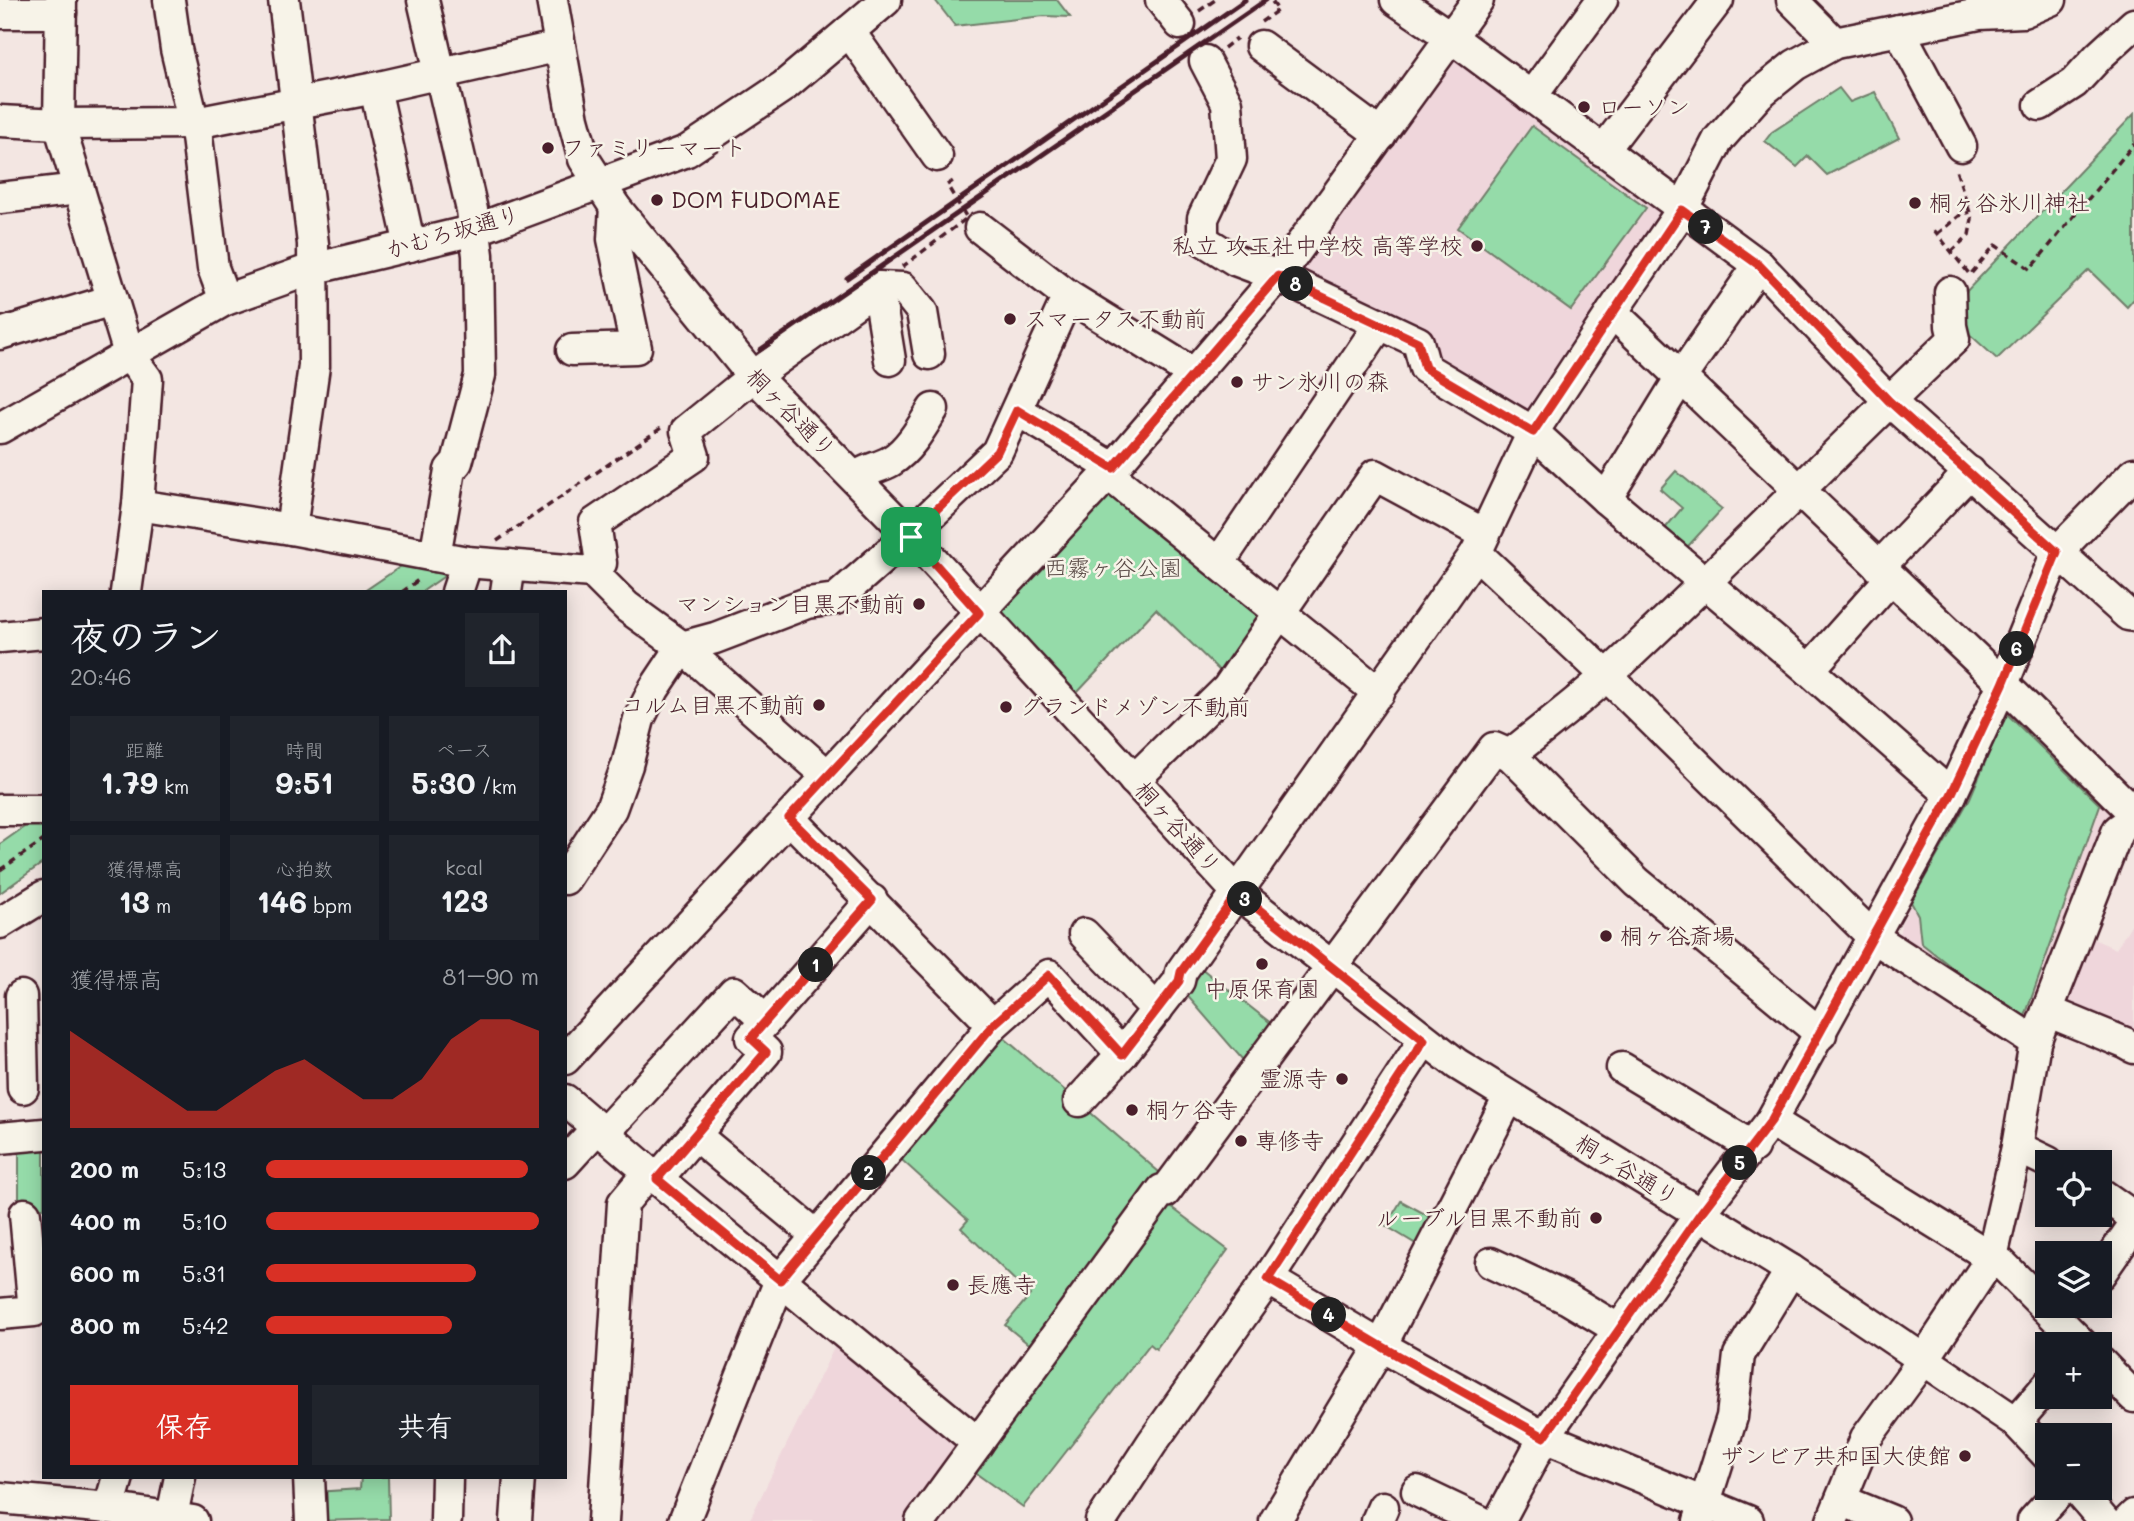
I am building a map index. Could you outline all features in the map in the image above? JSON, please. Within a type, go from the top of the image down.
[{"type":"street","points":[[169,0],[176,49],[195,123],[214,268],[225,300]]},
{"type":"street","points":[[284,0],[313,244],[314,366],[291,529]]},
{"type":"street","points":[[423,0],[475,230],[478,256],[480,375],[457,462],[450,470],[435,556]]},
{"type":"street","name":"桐ヶ谷通り","points":[[552,0],[573,119],[584,159],[608,195],[754,376],[856,478],[1238,893],[1457,1064],[1791,1270],[2016,1422],[2035,1442]]},
{"type":"street","name":"かむろ坂通り","points":[[0,428],[225,300],[312,269],[608,195],[687,151],[784,86],[886,0]]},
{"type":"street","points":[[1161,0],[1180,24]]},
{"type":"street","points":[[567,1057],[1110,471],[1194,374],[1278,276],[1478,0]]},
{"type":"street","points":[[1531,97],[1602,0]]},
{"type":"street","points":[[1603,151],[1718,0]]},
{"type":"street","points":[[1792,0],[1835,43]]},
{"type":"street","points":[[1080,1101],[1122,1055],[1179,981],[1181,972],[1379,693],[1480,543],[1533,432],[1682,210],[1718,140],[1759,94],[1796,65],[1835,43],[1979,14],[2023,12],[2051,0]]},
{"type":"street","points":[[1403,2],[1759,265],[1889,401],[2128,615],[2134,616]]},
{"type":"street","points":[[0,13],[61,6],[59,124],[130,356],[147,379],[138,505],[126,590]]},
{"type":"street","points":[[2040,105],[2074,83],[2134,24]]},
{"type":"street","points":[[1899,30],[1957,153]]},
{"type":"street","points":[[849,31],[937,156]]},
{"type":"street","points":[[0,121],[59,124],[195,123],[375,89],[561,46]]},
{"type":"street","points":[[1261,46],[1381,135]]},
{"type":"street","points":[[1205,61],[1227,103],[1231,159],[1203,218],[1203,240],[1235,260],[1278,276],[1418,342],[1425,368],[1533,432],[1606,499],[1809,670],[1951,795]]},
{"type":"street","points":[[375,89],[410,246]]},
{"type":"street","points":[[0,198],[79,189]]},
{"type":"street","points":[[572,350],[636,348],[613,239],[608,195]]},
{"type":"street","points":[[980,228],[1068,296],[1194,374]]},
{"type":"street","points":[[1606,499],[1681,377],[1759,265]]},
{"type":"street","points":[[878,286],[890,360]]},
{"type":"street","points":[[138,505],[291,529],[467,562],[508,578],[593,572],[601,563],[595,523],[694,456],[686,431],[754,376],[878,286],[903,288],[922,312],[929,354]]},
{"type":"street","points":[[1510,755],[1607,676],[1706,583],[1954,339],[1950,292]]},
{"type":"street","points":[[567,876],[611,809],[627,765],[639,719],[682,647],[715,638],[807,603],[836,599],[894,548],[911,537],[920,525],[997,452],[1068,296]]},
{"type":"street","points":[[0,334],[112,300]]},
{"type":"street","points":[[1612,313],[2003,684],[2134,813]]},
{"type":"street","points":[[1219,563],[1380,324]]},
{"type":"street","points":[[856,478],[862,472],[892,460],[917,435],[933,409]]},
{"type":"street","points":[[1017,410],[1110,471],[1379,693]]},
{"type":"street","points":[[1809,670],[1885,573],[1970,472]]},
{"type":"street","points":[[1499,1521],[1544,1437],[1700,1214],[1771,1121],[1951,795],[2003,684],[2057,552],[2134,473]]},
{"type":"street","points":[[1134,780],[1227,689],[1375,475],[1480,543],[1607,676],[1873,936],[2035,1042]]},
{"type":"street","points":[[458,590],[467,562]]},
{"type":"street","points":[[593,572],[627,607],[682,647],[828,776]]},
{"type":"street","points":[[0,637],[42,634]]},
{"type":"street","points":[[921,1521],[1162,1190],[1165,1192],[1494,748],[1510,755],[1637,882],[1821,1034]]},
{"type":"street","points":[[0,810],[42,810]]},
{"type":"street","points":[[789,818],[993,1025]]},
{"type":"street","points":[[1892,1521],[1836,1511],[1866,1438],[1924,1359],[1992,1257],[2017,1147],[2035,1042],[2118,830],[2134,819]]},
{"type":"street","points":[[0,923],[42,897]]},
{"type":"street","points":[[603,1521],[624,1203],[695,1135],[766,1052],[751,1038],[872,900]]},
{"type":"street","points":[[1084,934],[1157,1010]]},
{"type":"street","points":[[684,1521],[780,1280],[993,1025],[1049,975],[1122,1055]]},
{"type":"street","points":[[567,1161],[601,1131],[734,992],[766,1021]]},
{"type":"street","points":[[22,996],[23,1088]]},
{"type":"street","points":[[2047,1011],[2134,1048]]},
{"type":"street","points":[[1101,1521],[1152,1443],[1268,1279],[1424,1040]]},
{"type":"street","points":[[1622,1068],[1753,1147]]},
{"type":"street","points":[[1275,1521],[1381,1346],[1509,1097]]},
{"type":"street","points":[[567,1102],[653,1176],[978,1443]]},
{"type":"street","points":[[1771,1121],[1992,1257],[2075,1325]]},
{"type":"street","points":[[0,1138],[42,1134]]},
{"type":"street","points":[[695,1135],[817,1236]]},
{"type":"street","points":[[2017,1147],[2035,1156]]},
{"type":"street","points":[[2112,1201],[2134,1217]]},
{"type":"street","points":[[0,1314],[34,1311],[23,1214]]},
{"type":"street","points":[[2112,1257],[2134,1225]]},
{"type":"street","points":[[1490,1263],[1568,1299],[1618,1329]]},
{"type":"street","points":[[1702,1512],[1732,1417],[1739,1355],[1791,1270]]},
{"type":"street","points":[[1268,1279],[1544,1437],[1702,1512],[1748,1521]]},
{"type":"street","points":[[2112,1374],[2134,1397]]},
{"type":"street","points":[[2016,1422],[2035,1400]]},
{"type":"street","points":[[118,1479],[126,1513]]},
{"type":"street","points":[[0,1498],[183,1519],[180,1479]]},
{"type":"street","points":[[309,1479],[311,1521]]},
{"type":"street","points":[[446,1520],[447,1479]]},
{"type":"street","points":[[516,1521],[519,1479]]},
{"type":"street","points":[[1417,1491],[1480,1521]]},
{"type":"street","points":[[2033,1521],[2052,1500]]},
{"type":"street","points":[[2087,1500],[2104,1521]]},
{"type":"street","points":[[2129,1521],[2134,1515]]},
{"type":"street","points":[[440,1521],[455,1521]]},
{"type":"path","points":[[1271,0],[1278,10]]},
{"type":"path","points":[[1934,230],[1970,275],[1995,245],[2030,269],[2134,144]]},
{"type":"path","points":[[1951,252],[1969,235],[1972,219],[1957,153]]},
{"type":"path","points":[[902,267],[967,218],[947,185],[953,181]]},
{"type":"path","points":[[1937,234],[1959,216],[1970,212]]},
{"type":"path","points":[[467,562],[668,423]]},
{"type":"path","points":[[0,870],[42,841]]},
{"type":"shaded area","name":"私立 攻玉社中学校 高等学校","points":[[1457,57],[1663,208],[1664,218],[1585,327],[1525,417],[1289,275],[1443,59]]},
{"type":"shaded area","points":[[2012,710],[2112,810],[2061,932],[2089,944],[2091,938],[2116,949],[2134,920],[2134,1041],[2064,1007],[2086,950],[2058,939],[2026,1022],[1899,939],[1901,924],[1968,795],[2005,711]]},
{"type":"shaded area","points":[[836,1344],[964,1441],[909,1521],[749,1521]]},
{"type":"green space","points":[[935,0],[1057,0],[1070,17],[1044,16],[955,26]]},
{"type":"green space","points":[[1839,88],[1850,102],[1875,92],[1899,138],[1827,175],[1808,156],[1797,167],[1765,141],[1772,132]]},
{"type":"green space","points":[[2134,114],[2134,299],[2127,307],[2089,270],[1997,359],[1946,313]]},
{"type":"green space","points":[[1532,126],[1646,208],[1571,310],[1458,228]]},
{"type":"green space","points":[[1676,471],[1722,509],[1679,556],[1658,537],[1682,508],[1660,489]]},
{"type":"green space","name":"西霧ヶ谷公園","points":[[1105,489],[1257,610],[1261,623],[1227,678],[1156,609],[1076,694],[1000,617],[1001,605]]},
{"type":"green space","points":[[410,560],[456,568],[424,590],[366,590]]},
{"type":"green space","points":[[2006,713],[2100,805],[2024,1019],[2017,1019],[1921,943],[1918,915],[1911,902],[1970,798]]},
{"type":"green space","points":[[42,814],[42,863],[0,893],[0,844]]},
{"type":"green space","points":[[1201,968],[1277,1028],[1248,1066],[1184,992]]},
{"type":"green space","points":[[995,1030],[1167,1179],[1037,1351],[1005,1325],[1030,1295],[961,1228],[968,1220],[893,1152]]},
{"type":"green space","points":[[42,1141],[42,1208],[19,1207],[19,1143]]},
{"type":"green space","points":[[1163,1201],[1228,1250],[1156,1349],[1150,1344],[1023,1507],[967,1467]]},
{"type":"green space","points":[[1401,1201],[1436,1220],[1421,1247],[1386,1226]]},
{"type":"green space","points":[[361,1479],[388,1479],[389,1519],[316,1521],[315,1492],[360,1489]]},
{"type":"railway","points":[[847,278],[1245,0]]},
{"type":"railway","points":[[760,350],[1266,0]]},
{"type":"place","name":"ローソン","points":[[1584,107]]},
{"type":"place","name":"ファミリーマート","points":[[548,148]]},
{"type":"place","name":"DOM FUDOMAE","points":[[657,200]]},
{"type":"place","name":"桐ヶ谷氷川神社","points":[[1915,203]]},
{"type":"place","name":"私立 攻玉社中学校 高等学校","points":[[1477,246]]},
{"type":"place","name":"スマータス不動前","points":[[1010,319]]},
{"type":"place","name":"サン氷川の森","points":[[1237,382]]},
{"type":"place","name":"マンション目黒不動前","points":[[919,604]]},
{"type":"place","name":"コルム目黒不動前","points":[[819,705]]},
{"type":"place","name":"グランドメゾン不動前","points":[[1006,707]]},
{"type":"place","name":"桐ヶ谷斎場","points":[[1606,936]]},
{"type":"place","name":"中原保育園","points":[[1262,964]]},
{"type":"place","name":"霊源寺","points":[[1342,1079]]},
{"type":"place","name":"桐ケ谷寺","points":[[1132,1110]]},
{"type":"place","name":"専修寺","points":[[1241,1141]]},
{"type":"place","name":"ルーブル目黒不動前","points":[[1596,1218]]},
{"type":"place","name":"長應寺","points":[[953,1285]]},
{"type":"place","name":"ザンビア共和国大使館","points":[[1965,1456]]},
{"type":"route","points":[[1682,210],[1759,265],[1889,401],[2057,552],[2003,684],[1951,795],[1771,1121],[1700,1214],[1544,1437],[1268,1279],[1424,1040],[1238,893],[1181,972],[1179,981],[1122,1055],[1049,975],[993,1025],[780,1280],[657,1179],[766,1052],[751,1038],[872,900],[789,818],[979,613],[911,537],[920,525],[997,452],[1017,410],[1113,468],[1278,276],[1418,342],[1425,368],[1533,432],[1682,210]]}]
